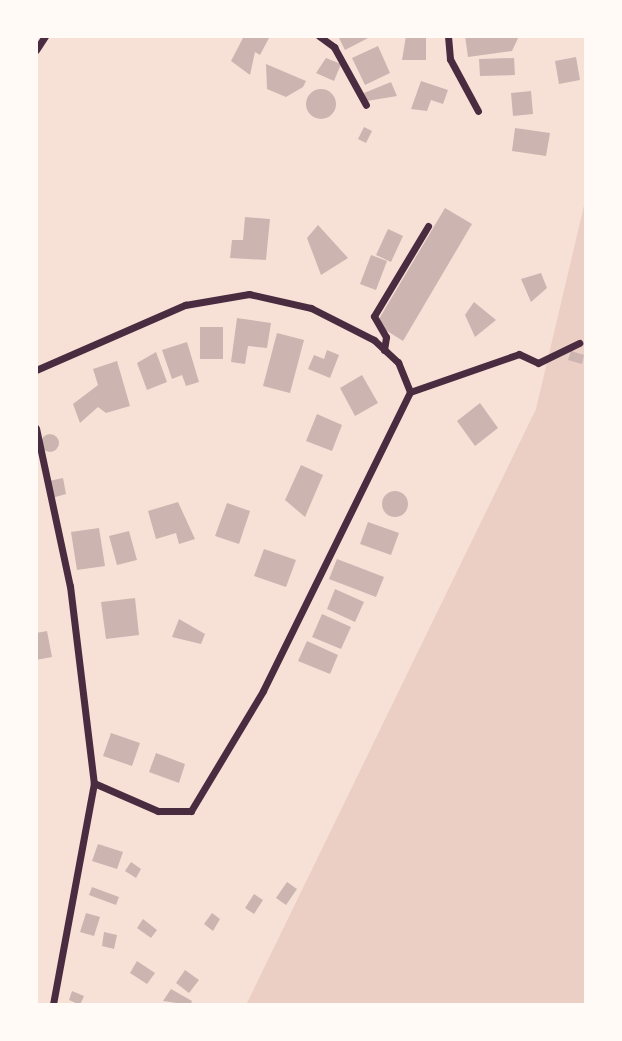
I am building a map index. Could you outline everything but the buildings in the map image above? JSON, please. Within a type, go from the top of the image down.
[{"type":"street","points":[[36,50],[45,36]]},
{"type":"street","points":[[319,36],[334,47],[366,105]]},
{"type":"street","points":[[448,36],[450,59],[478,111]]},
{"type":"street","points":[[384,350],[386,337],[374,316],[428,226]]},
{"type":"street","points":[[36,370],[223,293],[311,308],[384,350],[410,392]]},
{"type":"street","points":[[94,783],[158,811],[191,811],[263,691],[410,392],[519,354],[538,363],[579,343]]},
{"type":"street","points":[[36,428],[72,601],[94,783],[53,1005]]},
{"type":"shaded area","points":[[586,197],[586,1005],[246,1005],[536,409]]}]
